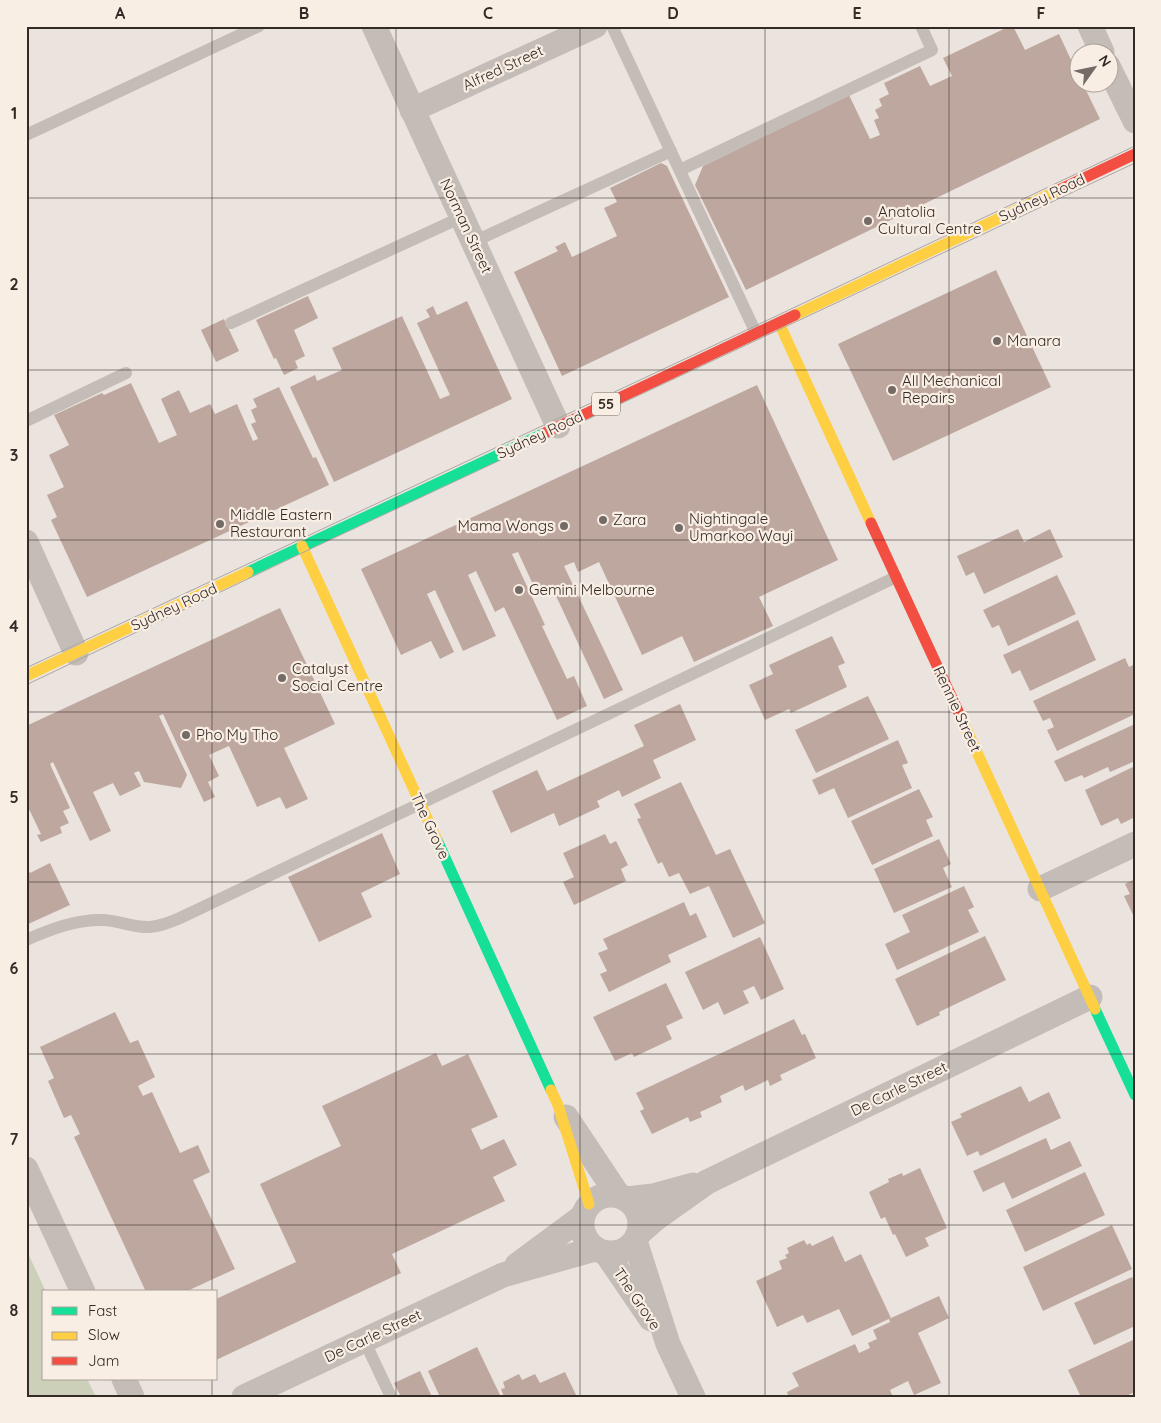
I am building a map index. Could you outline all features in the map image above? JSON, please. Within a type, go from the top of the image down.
[{"type":"main road","name":"Sydney Road","points":[[26,676],[1135,154]]},
{"type":"main road","name":"Rennie Street","points":[[779,323],[1135,1095]]},
{"type":"main road","name":"The Grove","points":[[302,546],[558,1105],[585,1211]]},
{"type":"street","name":"Norman Street","points":[[374,26],[558,426]]},
{"type":"street","name":"Alfred Street","points":[[412,110],[594,26]]},
{"type":"street","points":[[1090,26],[1097,42]]},
{"type":"street","points":[[1118,87],[1135,122]]},
{"type":"street","points":[[26,542],[76,653]]},
{"type":"street","points":[[1040,888],[1135,844]]},
{"type":"street","name":"De Carle Street","points":[[637,1237],[655,1219],[707,1182],[1090,997]]},
{"type":"street","name":"The Grove","points":[[558,1105],[623,1197]]},
{"type":"street","points":[[26,1170],[82,1290]]},
{"type":"street","name":"De Carle Street","points":[[623,1197],[653,1196],[707,1182]]},
{"type":"street","points":[[602,1195],[623,1197],[634,1206],[639,1214],[640,1224],[637,1237],[622,1251],[601,1251],[588,1243],[584,1235],[581,1226],[585,1211],[602,1195]]},
{"type":"street","name":"De Carle Street","points":[[503,1275],[585,1211]]},
{"type":"street","name":"The Grove","points":[[637,1237],[668,1344],[693,1397]]},
{"type":"street","name":"The Grove","points":[[601,1251],[668,1344]]},
{"type":"street","name":"De Carle Street","points":[[244,1397],[503,1275],[601,1251]]},
{"type":"street","points":[[124,1380],[132,1397]]},
{"type":"lane","points":[[26,135],[259,26]]},
{"type":"lane","points":[[612,26],[756,334]]},
{"type":"lane","points":[[680,170],[932,50],[921,26]]},
{"type":"lane","points":[[473,242],[671,151]]},
{"type":"lane","points":[[231,322],[462,217]]},
{"type":"lane","points":[[26,422],[126,372]]},
{"type":"lane","points":[[26,940],[80,921],[105,920],[150,927],[168,923],[896,577]]},
{"type":"lane","points":[[364,1340],[391,1397]]},
{"type":"green space","points":[[26,1249],[45,1290],[42,1290],[42,1380],[88,1380],[96,1397],[26,1397]]},
{"type":"building","points":[[1010,26],[1013,26],[1025,50],[1059,34],[1068,53],[1068,92],[1087,92],[1100,119],[746,290],[695,185],[703,166],[849,95],[870,139],[880,135],[874,120],[879,118],[875,110],[882,106],[879,99],[889,94],[884,83],[920,66],[930,86],[952,76],[943,58]]},
{"type":"building","points":[[661,163],[667,166],[729,297],[562,376],[514,272],[558,251],[555,247],[565,242],[572,257],[617,236],[604,208],[617,202],[610,188]]},
{"type":"building","points":[[996,270],[1051,387],[893,461],[838,344]]},
{"type":"building","points":[[308,296],[318,318],[294,330],[305,356],[295,361],[298,368],[284,375],[276,358],[274,359],[256,320]]},
{"type":"building","points":[[467,301],[512,399],[334,482],[290,387],[315,375],[317,381],[342,370],[332,348],[402,316],[440,399],[450,395],[417,323],[430,317],[426,310],[433,306],[437,315]]},
{"type":"building","points":[[224,319],[239,351],[216,362],[201,330]]},
{"type":"building","points":[[131,383],[159,443],[177,435],[161,399],[179,390],[190,413],[210,404],[215,414],[237,404],[253,441],[258,439],[251,424],[256,422],[251,410],[257,407],[253,399],[279,387],[313,458],[316,457],[329,485],[87,597],[51,520],[57,517],[47,495],[64,487],[49,455],[69,445],[54,415],[102,393],[104,395]]},
{"type":"building","points":[[757,385],[838,560],[759,597],[773,626],[694,662],[682,636],[642,655],[599,562],[578,572],[574,562],[564,566],[623,690],[604,699],[551,585],[536,591],[518,552],[512,554],[545,625],[542,626],[567,679],[574,676],[587,706],[557,720],[504,607],[495,612],[476,571],[468,575],[496,636],[463,651],[435,590],[427,594],[454,652],[440,659],[431,641],[401,655],[361,569]]},
{"type":"building","points":[[1018,529],[1024,542],[1050,529],[1063,557],[984,594],[974,572],[966,576],[957,556]]},
{"type":"building","points":[[1057,575],[1076,614],[1008,646],[999,625],[992,628],[983,610]]},
{"type":"building","points":[[280,608],[335,724],[284,748],[308,799],[286,809],[280,797],[257,807],[229,746],[209,755],[219,776],[208,782],[215,797],[204,802],[163,714],[159,716],[187,775],[181,788],[144,782],[139,771],[134,773],[141,786],[120,796],[113,783],[93,792],[111,831],[90,841],[53,762],[50,764],[70,808],[63,811],[69,823],[60,827],[62,833],[41,842],[37,835],[41,834],[26,803],[26,726]]},
{"type":"building","points":[[1078,620],[1096,660],[1030,691],[1020,670],[1012,674],[1003,655]]},
{"type":"building","points":[[832,636],[845,663],[838,666],[847,687],[791,713],[789,709],[765,720],[749,685],[773,674],[769,665]]},
{"type":"building","points":[[1125,658],[1129,667],[1135,664],[1135,684],[1133,685],[1135,688],[1135,714],[1057,751],[1047,730],[1054,727],[1050,718],[1043,721],[1033,701]]},
{"type":"building","points":[[868,696],[889,739],[816,773],[795,730]]},
{"type":"building","points":[[680,704],[696,740],[653,760],[661,778],[622,797],[619,790],[597,801],[600,807],[559,826],[554,813],[511,833],[492,791],[537,770],[547,791],[644,746],[634,725]]},
{"type":"building","points":[[1135,724],[1135,761],[1110,772],[1108,767],[1084,778],[1082,775],[1065,782],[1054,761]]},
{"type":"building","points":[[898,740],[908,763],[902,765],[912,788],[848,818],[834,788],[819,795],[812,780]]},
{"type":"building","points":[[1135,766],[1135,817],[1121,824],[1118,818],[1101,826],[1085,790]]},
{"type":"building","points":[[681,782],[716,855],[730,849],[765,923],[733,938],[709,886],[690,894],[679,873],[669,877],[662,862],[658,864],[637,819],[641,818],[634,804]]},
{"type":"building","points":[[919,789],[933,817],[926,820],[933,836],[872,865],[851,821]]},
{"type":"building","points":[[382,833],[400,874],[361,893],[372,917],[319,942],[288,877]]},
{"type":"building","points":[[605,834],[610,844],[616,841],[628,865],[621,869],[626,881],[574,905],[563,882],[574,877],[563,853]]},
{"type":"building","points":[[939,839],[951,864],[943,868],[952,887],[894,913],[874,869]]},
{"type":"building","points":[[50,863],[70,905],[26,925],[26,865],[30,873]]},
{"type":"building","points":[[1135,879],[1135,919],[1124,896],[1130,894],[1125,884]]},
{"type":"building","points":[[964,886],[974,907],[968,910],[979,932],[897,970],[885,944],[910,932],[902,915]]},
{"type":"building","points":[[684,902],[690,916],[696,913],[707,937],[668,955],[671,962],[609,992],[600,974],[607,971],[598,953],[608,949],[603,939]]},
{"type":"building","points":[[985,936],[1006,980],[939,1012],[940,1015],[917,1026],[895,979]]},
{"type":"building","points":[[760,937],[784,989],[761,1000],[754,986],[743,991],[749,1003],[724,1015],[718,1002],[703,1010],[685,972]]},
{"type":"building","points":[[666,983],[683,1018],[666,1026],[672,1039],[634,1057],[632,1053],[615,1061],[593,1017]]},
{"type":"building","points":[[115,1012],[130,1043],[138,1040],[155,1077],[138,1086],[143,1096],[152,1092],[180,1153],[198,1145],[210,1172],[193,1180],[235,1269],[189,1290],[145,1290],[74,1137],[80,1134],[71,1115],[64,1118],[48,1081],[54,1078],[40,1047]]},
{"type":"building","points":[[794,1019],[802,1035],[805,1034],[816,1058],[780,1075],[782,1080],[770,1086],[768,1080],[745,1091],[743,1085],[720,1096],[722,1102],[700,1112],[702,1117],[690,1122],[688,1117],[652,1134],[640,1111],[644,1109],[636,1093]]},
{"type":"building","points":[[436,1053],[442,1066],[468,1054],[498,1117],[471,1129],[481,1150],[504,1139],[517,1165],[493,1177],[505,1201],[392,1254],[401,1273],[218,1359],[218,1298],[296,1262],[260,1184],[341,1146],[322,1106]]},
{"type":"building","points":[[1021,1086],[1029,1102],[1049,1092],[1061,1118],[980,1156],[978,1151],[967,1156],[951,1122],[962,1117],[960,1114]]},
{"type":"building","points":[[1046,1138],[1051,1150],[1070,1141],[1082,1166],[1012,1199],[1004,1182],[983,1192],[973,1171]]},
{"type":"building","points":[[920,1168],[947,1228],[925,1238],[929,1246],[906,1257],[885,1217],[881,1219],[869,1192],[889,1182],[888,1179],[902,1173],[903,1176]]},
{"type":"building","points":[[1085,1172],[1105,1215],[1025,1252],[1006,1210]]},
{"type":"building","points":[[1112,1225],[1132,1269],[1043,1311],[1023,1267]]},
{"type":"building","points":[[833,1236],[845,1262],[861,1254],[891,1318],[852,1336],[839,1309],[807,1323],[803,1315],[777,1327],[756,1281],[782,1269],[779,1261],[787,1258],[785,1255],[789,1253],[787,1248],[804,1240],[807,1245],[810,1243],[812,1246]]},
{"type":"building","points":[[1132,1277],[1135,1284],[1135,1326],[1094,1345],[1074,1303]]},
{"type":"building","points":[[939,1296],[949,1318],[918,1333],[941,1383],[914,1395],[908,1381],[890,1390],[893,1397],[784,1397],[788,1395],[787,1392],[799,1386],[792,1373],[855,1344],[859,1353],[870,1348],[868,1343],[877,1339],[873,1330],[890,1322],[889,1319]]},
{"type":"building","points":[[1135,1339],[1135,1392],[1124,1397],[1081,1397],[1068,1370]]},
{"type":"building","points":[[477,1347],[501,1397],[440,1397],[428,1371]]},
{"type":"building","points":[[420,1371],[432,1397],[401,1397],[394,1383]]},
{"type":"building","points":[[565,1372],[577,1397],[504,1397],[501,1389],[505,1388],[503,1382],[519,1374],[522,1380],[535,1374],[540,1383]]},
{"type":"tram line","points":[[26,668],[1135,146]]},
{"type":"tram line","points":[[26,685],[304,552],[1135,163]]},
{"type":"traffic: fast","points":[[248,572],[545,433]]},
{"type":"traffic: fast","points":[[437,840],[551,1090]]},
{"type":"traffic: fast","points":[[1095,1009],[1135,1095]]},
{"type":"traffic: slow","points":[[795,315],[1061,189]]},
{"type":"traffic: slow","points":[[779,323],[871,523]]},
{"type":"traffic: slow","points":[[302,546],[437,840]]},
{"type":"traffic: slow","points":[[26,676],[248,572]]},
{"type":"traffic: slow","points":[[958,711],[1095,1009]]},
{"type":"traffic: slow","points":[[551,1090],[558,1105],[589,1204]]},
{"type":"traffic: jam","points":[[1061,189],[1135,154]]},
{"type":"traffic: jam","points":[[545,433],[795,315]]},
{"type":"traffic: jam","points":[[871,523],[958,711]]},
{"type":"place","name":"Anatolia Cultural Centre","points":[[868,221]]},
{"type":"place","name":"Manara","points":[[997,341]]},
{"type":"place","name":"All Mechanical Repairs","points":[[892,390]]},
{"type":"place","name":"Zara","points":[[603,520]]},
{"type":"place","name":"Middle Eastern Restaurant","points":[[220,524]]},
{"type":"place","name":"Mama Wongs","points":[[564,526]]},
{"type":"place","name":"Nightingale Umarkoo Wayi","points":[[679,528]]},
{"type":"place","name":"Gemini Melbourne","points":[[519,590]]},
{"type":"place","name":"Catalyst Social Centre","points":[[282,678]]},
{"type":"place","name":"Pho My Tho","points":[[186,735]]}]
